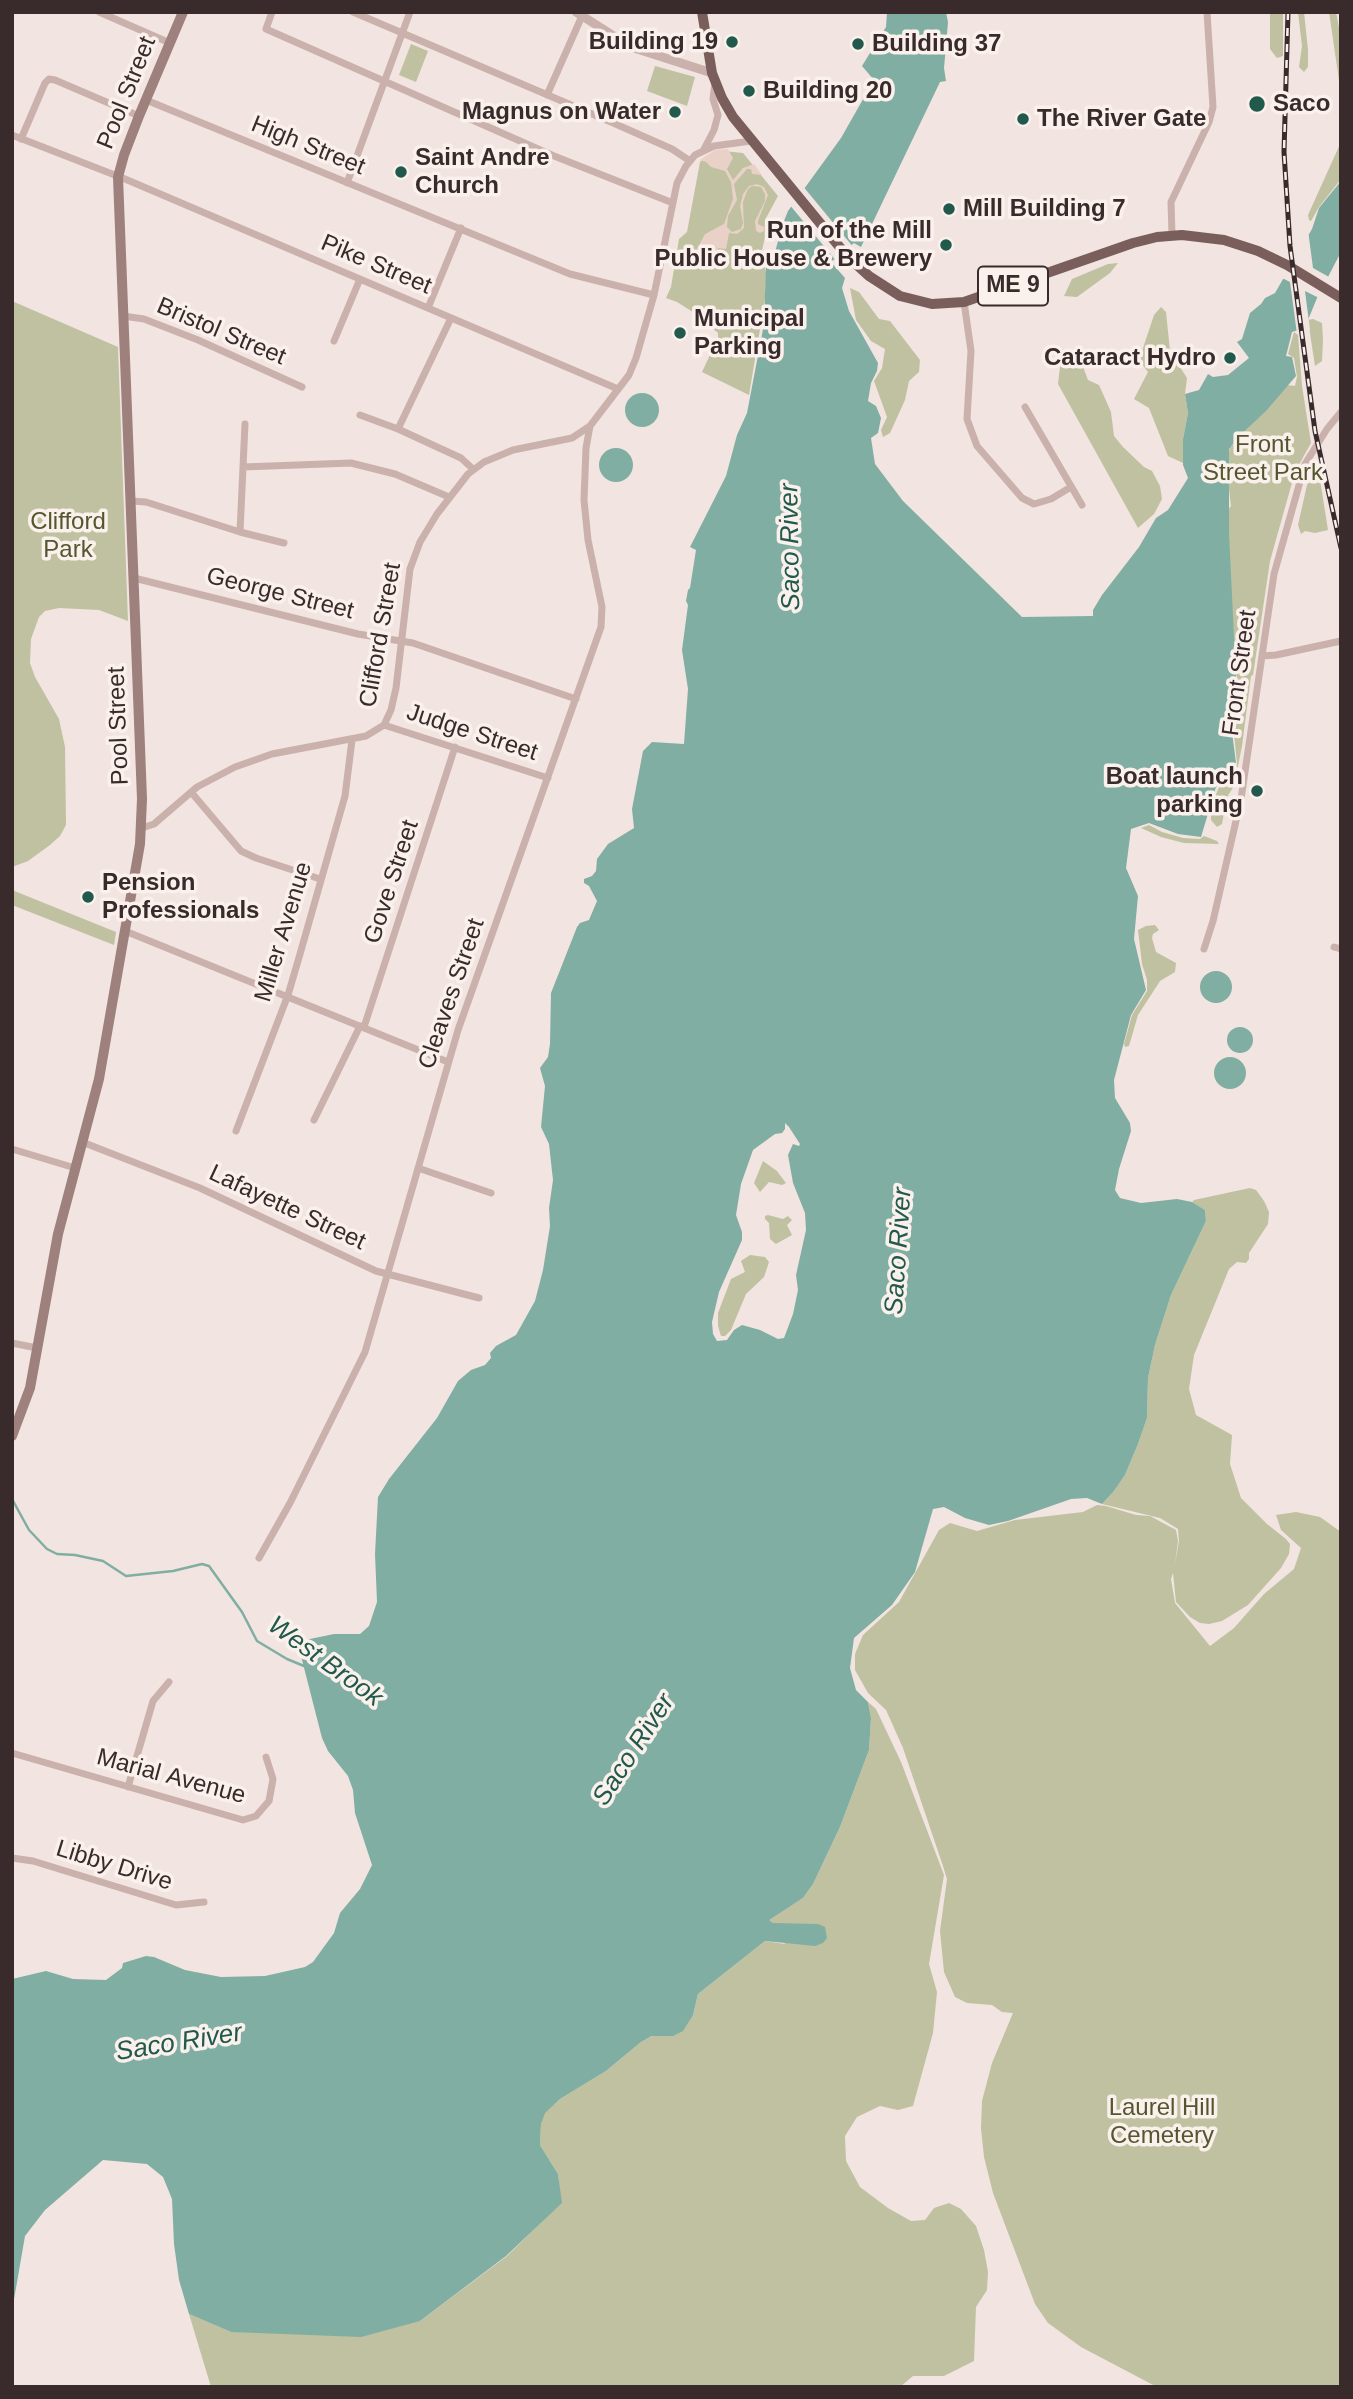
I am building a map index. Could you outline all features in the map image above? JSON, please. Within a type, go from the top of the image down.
[{"type":"main road","name":"Pool Street","points":[[12,1436],[30,1388],[58,1234],[99,1079],[142,828],[118,177],[139,116],[183,12]]},
{"type":"main road","name":"ME 9","points":[[702,12],[714,76],[727,107],[751,141],[858,267],[884,288],[910,300],[932,304],[964,302],[1133,243],[1172,235],[1206,236],[1232,242],[1287,265],[1341,298]]},
{"type":"street","points":[[99,12],[170,43]]},
{"type":"street","points":[[272,12],[266,29],[554,156],[659,200],[673,203]]},
{"type":"street","points":[[353,12],[672,149],[690,161]]},
{"type":"street","points":[[347,183],[410,12]]},
{"type":"street","points":[[1172,235],[1171,202],[1209,122],[1213,107],[1207,12]]},
{"type":"street","points":[[547,94],[579,14],[631,47],[714,76],[713,99],[718,115],[714,130],[702,151],[690,161],[677,183],[654,295],[636,358],[631,371],[590,426]]},
{"type":"street","points":[[21,139],[49,79],[139,116]]},
{"type":"street","name":"High Street","points":[[146,100],[570,274],[654,295]]},
{"type":"street","name":"Pike Street","points":[[12,135],[118,177],[618,389]]},
{"type":"street","points":[[702,151],[751,141]]},
{"type":"street","points":[[428,308],[461,228]]},
{"type":"street","points":[[334,341],[360,279]]},
{"type":"street","points":[[964,302],[971,351],[967,419],[977,446],[1022,498],[1034,504],[1051,499],[1071,487]]},
{"type":"street","name":"Bristol Street","points":[[123,316],[144,319],[198,340],[302,387]]},
{"type":"street","points":[[398,429],[452,318]]},
{"type":"street","points":[[1025,407],[1082,505]]},
{"type":"street","name":"Front Street","points":[[1204,949],[1241,799],[1274,574],[1302,472],[1310,453],[1341,412]]},
{"type":"street","points":[[360,415],[461,458],[473,469]]},
{"type":"street","points":[[240,533],[245,424]]},
{"type":"street","name":"Clifford Street","points":[[142,828],[154,824],[191,792],[219,774],[260,758],[366,736],[384,725],[391,710],[403,642],[414,555],[426,531],[449,497],[473,469],[504,452],[572,438],[590,426]]},
{"type":"street","name":"Cleaves Street","points":[[259,1558],[367,1346],[447,1062],[603,620],[585,511],[586,448],[590,426]]},
{"type":"street","points":[[243,467],[351,463],[395,474],[449,497]]},
{"type":"street","points":[[131,501],[146,502],[240,533],[284,543]]},
{"type":"street","name":"George Street","points":[[134,578],[358,634],[413,643],[576,699]]},
{"type":"street","points":[[1262,656],[1341,641]]},
{"type":"street","name":"Judge Street","points":[[384,725],[548,778]]},
{"type":"street","name":"Miller Avenue","points":[[236,1131],[288,995],[345,796],[352,740]]},
{"type":"street","name":"Gove Street","points":[[314,1120],[362,1027],[455,747]]},
{"type":"street","points":[[191,792],[241,851],[320,879]]},
{"type":"street","points":[[125,931],[288,995],[447,1062]]},
{"type":"street","name":"Lafayette Street","points":[[82,1142],[200,1188],[376,1271],[480,1298]]},
{"type":"street","points":[[12,1149],[75,1168]]},
{"type":"street","points":[[418,1168],[491,1193]]},
{"type":"street","points":[[12,1343],[37,1348]]},
{"type":"street","points":[[128,1787],[153,1701],[169,1682]]},
{"type":"street","name":"Marial Avenue","points":[[12,1752],[239,1820],[247,1820],[261,1813],[271,1795],[273,1775],[266,1757]]},
{"type":"street","name":"Libby Drive","points":[[12,1858],[33,1861],[172,1904],[204,1902]]},
{"type":"green space","points":[[1270,12],[1283,12],[1283,56],[1277,58],[1270,49]]},
{"type":"green space","points":[[1298,12],[1304,12],[1308,50],[1308,67],[1304,72],[1299,67],[1302,46]]},
{"type":"green space","points":[[1329,12],[1336,12],[1341,38],[1341,94]]},
{"type":"green space","points":[[411,44],[428,51],[416,82],[399,75]]},
{"type":"green space","points":[[655,66],[695,77],[687,106],[647,91]]},
{"type":"green space","points":[[1341,142],[1341,179],[1311,221],[1308,215]]},
{"type":"green space","points":[[723,151],[743,153],[778,196],[766,218],[767,228],[761,255],[766,272],[765,299],[749,395],[702,372],[718,333],[696,314],[666,298],[671,287],[679,239],[687,232],[700,162],[706,156]]},
{"type":"green space","points":[[1118,263],[1110,273],[1077,297],[1064,296],[1072,279],[1108,264]]},
{"type":"green space","points":[[850,288],[859,292],[879,319],[890,321],[920,360],[919,372],[909,381],[905,400],[890,433],[883,437],[881,430],[887,417],[874,381],[882,368],[885,349],[871,341],[856,320]]},
{"type":"green space","name":"Clifford Park","points":[[12,301],[118,347],[128,621],[99,610],[59,608],[45,611],[39,617],[31,639],[30,663],[59,719],[65,747],[66,825],[60,836],[50,845],[28,861],[12,867]]},
{"type":"green space","points":[[1161,307],[1166,312],[1170,351],[1187,378],[1185,394],[1188,413],[1183,439],[1183,463],[1168,456],[1149,408],[1134,399],[1148,372],[1139,360],[1154,315]]},
{"type":"green space","points":[[1308,320],[1322,323],[1323,339],[1322,361],[1315,366]]},
{"type":"green space","name":"Front Street Park","points":[[1294,332],[1298,335],[1302,386],[1311,443],[1295,472],[1270,561],[1242,746],[1234,786],[1227,797],[1222,824],[1217,827],[1211,820],[1211,807],[1219,787],[1232,775],[1237,763],[1231,705],[1237,676],[1233,675],[1234,639],[1226,570],[1228,510],[1231,506],[1227,473],[1230,443],[1287,385],[1295,386],[1297,377],[1294,358],[1288,354]]},
{"type":"green space","points":[[1062,349],[1080,359],[1088,380],[1099,385],[1111,412],[1114,436],[1144,467],[1152,471],[1160,486],[1162,499],[1154,514],[1138,528],[1058,384]]},
{"type":"green space","points":[[1316,470],[1319,473],[1328,530],[1315,533],[1305,531],[1301,534],[1298,525],[1307,485]]},
{"type":"green space","points":[[1149,825],[1183,838],[1200,839],[1204,836],[1219,844],[1184,843],[1141,828]]},
{"type":"green space","points":[[12,890],[116,932],[114,945],[12,905]]},
{"type":"green space","points":[[1155,925],[1159,930],[1152,938],[1156,952],[1176,963],[1175,972],[1160,981],[1138,1015],[1129,1046],[1125,1047],[1132,1015],[1147,991],[1138,930]]},
{"type":"green space","points":[[763,1161],[777,1171],[786,1183],[782,1185],[769,1182],[760,1192],[754,1183]]},
{"type":"green space","name":"Laurel Hill Cemetery","points":[[1250,1188],[1256,1190],[1264,1201],[1269,1212],[1268,1224],[1249,1253],[1246,1263],[1237,1262],[1229,1269],[1194,1355],[1189,1389],[1196,1415],[1232,1435],[1230,1464],[1241,1498],[1286,1539],[1290,1544],[1289,1554],[1281,1568],[1248,1605],[1222,1621],[1209,1624],[1200,1623],[1190,1617],[1176,1602],[1173,1573],[1171,1579],[1175,1603],[1210,1646],[1234,1628],[1264,1594],[1294,1569],[1301,1548],[1281,1530],[1276,1515],[1296,1512],[1320,1517],[1341,1532],[1341,2387],[1157,2387],[1081,2347],[1048,2323],[1035,2304],[993,2193],[984,2157],[981,2129],[982,2101],[992,2063],[1013,2013],[1002,2012],[992,2005],[967,2003],[955,1997],[944,1972],[940,1931],[947,1879],[903,1748],[886,1710],[868,1693],[855,1670],[855,1654],[863,1635],[899,1602],[939,1530],[950,1523],[977,1531],[1015,1520],[1083,1512],[1097,1505],[1106,1506],[1136,1515],[1150,1516],[1176,1530],[1178,1541],[1175,1564],[1179,1541],[1178,1529],[1160,1518],[1102,1504],[1125,1475],[1138,1444],[1147,1418],[1148,1378],[1155,1345],[1171,1295],[1206,1221],[1205,1210],[1192,1202]]},
{"type":"green space","points":[[768,1215],[783,1219],[788,1216],[792,1220],[787,1225],[792,1235],[776,1244],[770,1239],[769,1223],[765,1219]]},
{"type":"green space","points":[[750,1255],[765,1257],[769,1262],[764,1277],[746,1294],[731,1330],[721,1336],[718,1313],[731,1279],[745,1272],[741,1261]]},
{"type":"green space","points":[[868,1702],[876,1709],[901,1762],[944,1875],[929,1964],[937,1992],[933,2033],[913,2106],[898,2110],[880,2106],[857,2117],[845,2136],[846,2161],[860,2187],[911,2221],[925,2220],[934,2208],[949,2203],[961,2209],[976,2226],[988,2272],[987,2290],[976,2307],[974,2361],[944,2376],[913,2376],[900,2387],[211,2387],[189,2314],[231,2332],[420,2321],[507,2256],[561,2203],[558,2174],[540,2145],[544,2113],[560,2099],[606,2071],[641,2042],[693,2015],[698,1994],[765,1941],[785,1944],[773,1923],[768,1920],[803,1898],[813,1884],[840,1827],[869,1750],[871,1718]]},
{"type":"shaded area","points":[[728,149],[733,158],[727,169],[733,180],[743,168],[754,164],[762,175],[752,174],[751,169],[747,169],[734,184],[737,200],[728,216],[727,227],[732,232],[741,229],[743,223],[740,206],[743,194],[749,186],[757,184],[764,187],[768,195],[758,221],[764,231],[756,231],[755,221],[765,201],[765,194],[761,187],[752,186],[743,202],[744,228],[737,234],[729,233],[726,249],[718,248],[716,255],[700,251],[689,266],[673,267],[690,262],[705,234],[724,224],[733,199],[731,182],[725,171],[700,160],[715,150]]},
{"type":"water","name":"Saco River","points":[[887,12],[946,12],[948,22],[944,68],[946,81],[940,82],[861,247],[854,243],[831,262],[845,278],[842,288],[849,311],[878,363],[868,401],[876,406],[881,418],[878,433],[871,438],[875,464],[903,501],[1022,617],[1093,616],[1093,610],[1102,595],[1139,547],[1156,518],[1168,510],[1188,478],[1183,465],[1183,439],[1188,413],[1185,394],[1199,390],[1208,374],[1213,377],[1228,375],[1249,358],[1237,342],[1242,339],[1250,313],[1265,298],[1275,293],[1312,229],[1319,208],[1341,181],[1341,252],[1317,298],[1308,327],[1292,332],[1286,356],[1292,357],[1296,376],[1229,449],[1229,534],[1236,678],[1229,709],[1236,763],[1231,774],[1216,787],[1201,837],[1178,834],[1149,823],[1131,829],[1126,868],[1138,896],[1134,939],[1146,990],[1131,1015],[1114,1080],[1115,1098],[1130,1123],[1131,1131],[1115,1190],[1120,1198],[1141,1203],[1177,1199],[1192,1202],[1205,1210],[1206,1221],[1171,1295],[1155,1345],[1148,1378],[1147,1418],[1138,1444],[1125,1475],[1102,1504],[1087,1498],[1071,1499],[989,1525],[965,1518],[944,1507],[933,1509],[915,1572],[892,1605],[854,1638],[850,1668],[856,1690],[868,1702],[871,1718],[869,1750],[840,1827],[813,1884],[803,1898],[769,1920],[773,1923],[818,1924],[825,1927],[827,1938],[815,1946],[765,1941],[698,1994],[693,2015],[683,2031],[673,2036],[652,2036],[641,2042],[606,2071],[560,2099],[545,2113],[541,2124],[540,2145],[558,2174],[562,2203],[506,2256],[420,2321],[361,2337],[231,2332],[189,2314],[179,2280],[172,2199],[163,2177],[147,2164],[103,2160],[45,2210],[25,2236],[12,2311],[12,1979],[46,1971],[73,1979],[106,1980],[122,1968],[123,1963],[146,1956],[185,1970],[221,1977],[265,1976],[305,1967],[313,1962],[334,1933],[340,1913],[360,1889],[372,1865],[355,1813],[353,1790],[348,1776],[328,1751],[322,1738],[301,1656],[302,1647],[304,1642],[310,1639],[334,1634],[360,1634],[369,1626],[377,1602],[375,1554],[378,1497],[437,1418],[458,1381],[471,1370],[485,1365],[496,1346],[516,1335],[535,1301],[550,1226],[549,1208],[553,1180],[549,1144],[541,1127],[545,1086],[540,1068],[548,1057],[550,1044],[551,993],[577,927],[589,920],[597,901],[584,879],[596,871],[597,859],[608,844],[634,828],[632,809],[643,751],[652,742],[684,744],[688,689],[682,650],[688,605],[686,601],[696,550],[690,547],[726,476],[737,435],[747,413],[764,324],[766,264],[774,256],[788,211],[841,138],[874,80],[862,66],[886,27]],"holes":[[[785,1123],[800,1144],[793,1144],[788,1155],[793,1183],[805,1213],[806,1230],[796,1275],[798,1290],[793,1314],[784,1338],[778,1339],[742,1325],[734,1330],[727,1340],[717,1341],[712,1322],[719,1292],[742,1240],[736,1215],[741,1184],[753,1150],[775,1134],[782,1133]]]},
{"type":"water","points":[[642,393],[654,398],[659,410],[654,422],[642,427],[630,422],[625,410],[630,398]]},
{"type":"water","points":[[616,448],[628,453],[633,465],[628,477],[616,482],[604,477],[599,465],[604,453]]},
{"type":"water","points":[[1216,971],[1227,976],[1232,987],[1227,998],[1216,1003],[1205,998],[1200,987],[1205,976]]},
{"type":"water","points":[[1240,1027],[1249,1031],[1253,1040],[1249,1049],[1240,1053],[1231,1049],[1227,1040],[1231,1031]]},
{"type":"water","points":[[1230,1057],[1241,1062],[1246,1073],[1241,1084],[1230,1089],[1219,1084],[1214,1073],[1219,1062]]},
{"type":"pier","points":[[802,185],[854,248],[837,262],[789,204]]},
{"type":"pier","points":[[1308,230],[1313,268],[1329,277],[1319,298],[1305,291],[1310,330],[1297,334],[1290,282],[1280,277]]},
{"type":"waterway","name":"West Brook","points":[[12,1499],[29,1530],[47,1549],[57,1554],[103,1561],[126,1576],[173,1571],[202,1564],[209,1566],[242,1612],[257,1641],[304,1666]]},
{"type":"railway","points":[[1288,12],[1284,152],[1290,246],[1315,431],[1341,548]]},
{"type":"place","name":"Building 19","points":[[732,42]]},
{"type":"place","name":"Building 37","points":[[858,44]]},
{"type":"place","name":"Building 20","points":[[749,91]]},
{"type":"place","name":"Saco","points":[[1257,104]]},
{"type":"place","name":"Magnus on Water","points":[[675,112]]},
{"type":"place","name":"The River Gate","points":[[1023,119]]},
{"type":"place","name":"Saint Andre Church","points":[[401,172]]},
{"type":"place","name":"Mill Building 7","points":[[949,209]]},
{"type":"place","name":"Run of the Mill Public House & Brewery","points":[[946,245]]},
{"type":"place","name":"Municipal Parking","points":[[680,333]]},
{"type":"place","name":"Cataract Hydro","points":[[1230,358]]},
{"type":"place","name":"Boat launch parking","points":[[1257,791]]},
{"type":"place","name":"Pension Professionals","points":[[88,897]]}]
